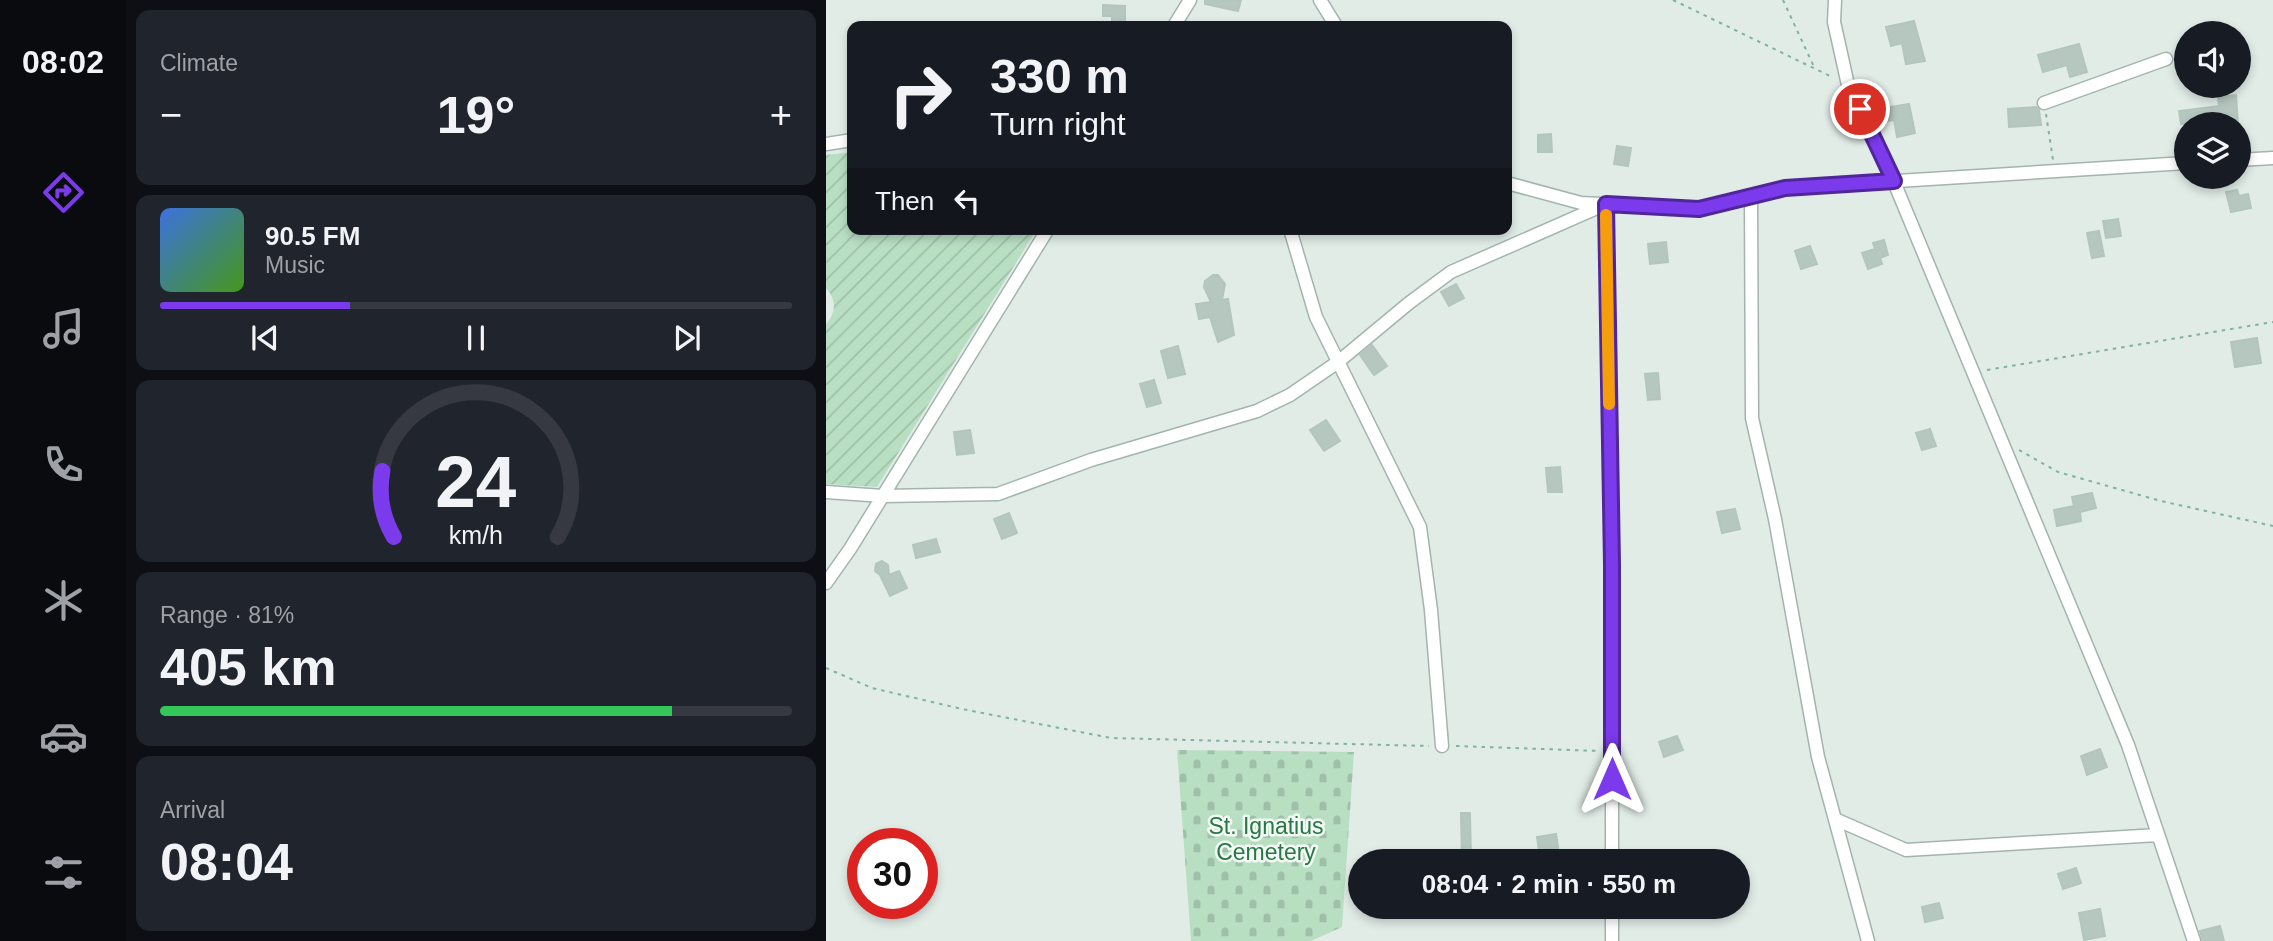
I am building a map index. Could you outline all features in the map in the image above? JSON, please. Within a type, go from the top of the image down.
[{"type":"street","points":[[1178,21],[1190,0]]},
{"type":"street","points":[[1320,0],[1333,21]]},
{"type":"street","points":[[1835,0],[1834,22],[1848,85],[1894,181],[2128,745],[2194,941]]},
{"type":"street","points":[[2044,103],[2166,59]]},
{"type":"street","points":[[826,144],[847,141]]},
{"type":"street","points":[[2251,159],[2273,158]]},
{"type":"street","points":[[1512,185],[1581,202],[1699,209],[1785,188],[2174,164]]},
{"type":"street","points":[[1751,196],[1752,418],[1775,519],[1818,757],[1868,941]]},
{"type":"street","points":[[826,492],[883,496],[998,494],[1091,460],[1257,411],[1290,395],[1338,362],[1451,272],[1606,204]]},
{"type":"street","points":[[1606,204],[1612,564],[1612,849]]},
{"type":"street","points":[[826,583],[1044,235]]},
{"type":"street","points":[[1292,235],[1316,317],[1420,527],[1431,610],[1442,746]]},
{"type":"street","points":[[1835,819],[1906,850],[2158,835]]},
{"type":"street","points":[[1612,919],[1612,941]]},
{"type":"path","points":[[1672,0],[1848,85]]},
{"type":"path","points":[[1783,0],[1815,69]]},
{"type":"path","points":[[2044,103],[2055,172]]},
{"type":"path","points":[[1972,373],[2273,322]]},
{"type":"path","points":[[2019,450],[2058,471],[2161,501],[2273,526]]},
{"type":"path","points":[[826,668],[872,688],[961,709],[1111,738],[1612,751]]},
{"type":"green space","points":[[847,153],[847,235],[1033,235],[877,487],[826,484],[826,324],[834,306],[826,288],[826,155]]},
{"type":"green space","name":"St. Ignatius Cemetery","points":[[1177,750],[1354,752],[1342,927],[1311,941],[1191,941]]},
{"type":"building","points":[[1205,0],[1241,0],[1238,11],[1205,4]]},
{"type":"building","points":[[1103,5],[1125,6],[1125,21],[1112,21],[1112,16],[1103,16]]},
{"type":"building","points":[[1914,21],[1925,61],[1906,64],[1902,43],[1891,46],[1886,27]]},
{"type":"building","points":[[2079,44],[2087,72],[2070,77],[2067,65],[2043,72],[2038,55]]},
{"type":"building","points":[[2218,98],[2236,98],[2237,112],[2179,111],[2219,106]]},
{"type":"building","points":[[1909,104],[1915,133],[1897,137],[1894,120],[1887,121],[1885,108]]},
{"type":"building","points":[[2036,107],[2041,125],[2009,127],[2008,109]]},
{"type":"building","points":[[1551,134],[1552,152],[1538,152],[1538,135]]},
{"type":"building","points":[[1617,146],[1631,148],[1628,166],[1614,164]]},
{"type":"building","points":[[2237,190],[2239,196],[2248,194],[2251,208],[2231,212],[2226,192]]},
{"type":"building","points":[[2118,219],[2121,236],[2106,238],[2103,221]]},
{"type":"building","points":[[2099,231],[2104,256],[2092,258],[2087,233]]},
{"type":"building","points":[[1884,240],[1888,255],[1880,258],[1882,264],[1868,269],[1862,253],[1875,249],[1873,243]]},
{"type":"building","points":[[1666,242],[1668,262],[1650,264],[1648,244]]},
{"type":"building","points":[[1810,246],[1817,264],[1801,269],[1795,251]]},
{"type":"building","points":[[1218,275],[1225,284],[1222,300],[1228,299],[1234,335],[1218,342],[1210,317],[1199,319],[1196,304],[1211,302],[1204,287],[1205,281]]},
{"type":"building","points":[[1456,284],[1464,298],[1449,306],[1441,292]]},
{"type":"building","points":[[2257,338],[2261,363],[2235,367],[2231,342]]},
{"type":"building","points":[[1372,345],[1387,366],[1374,375],[1360,355]]},
{"type":"building","points":[[1178,346],[1185,374],[1168,378],[1161,351]]},
{"type":"building","points":[[1658,373],[1660,399],[1648,400],[1645,374]]},
{"type":"building","points":[[1154,380],[1161,403],[1147,407],[1140,384]]},
{"type":"building","points":[[1326,420],[1340,441],[1324,451],[1310,430]]},
{"type":"building","points":[[1930,429],[1936,446],[1922,450],[1916,433]]},
{"type":"building","points":[[970,430],[974,453],[957,455],[954,432]]},
{"type":"building","points":[[1560,467],[1562,492],[1548,492],[1546,468]]},
{"type":"building","points":[[2092,493],[2096,508],[2080,512],[2081,521],[2057,526],[2054,510],[2074,506],[2072,497]]},
{"type":"building","points":[[1735,509],[1740,529],[1722,533],[1717,512]]},
{"type":"building","points":[[1009,513],[1017,533],[1002,539],[994,519]]},
{"type":"building","points":[[936,539],[940,552],[916,558],[913,545]]},
{"type":"building","points":[[882,561],[888,565],[889,575],[899,571],[907,588],[890,596],[880,575],[875,571],[876,564]]},
{"type":"building","points":[[1677,736],[1683,750],[1664,757],[1659,742]]},
{"type":"building","points":[[2100,749],[2107,767],[2087,775],[2081,756]]},
{"type":"building","points":[[1461,813],[1470,813],[1471,849],[1462,849]]},
{"type":"building","points":[[1556,834],[1558,849],[1539,849],[1537,837]]},
{"type":"building","points":[[2076,868],[2081,883],[2063,889],[2058,874]]},
{"type":"building","points":[[1939,903],[1943,918],[1925,922],[1922,907]]},
{"type":"building","points":[[2100,909],[2105,936],[2084,940],[2079,913]]},
{"type":"building","points":[[2220,926],[2224,941],[2203,941],[2200,931]]},
{"type":"slow traffic","points":[[1606,215],[1609,404]]},
{"type":"route","points":[[1612,779],[1612,564],[1606,204],[1699,209],[1785,188],[1894,181],[1860,109]]}]
